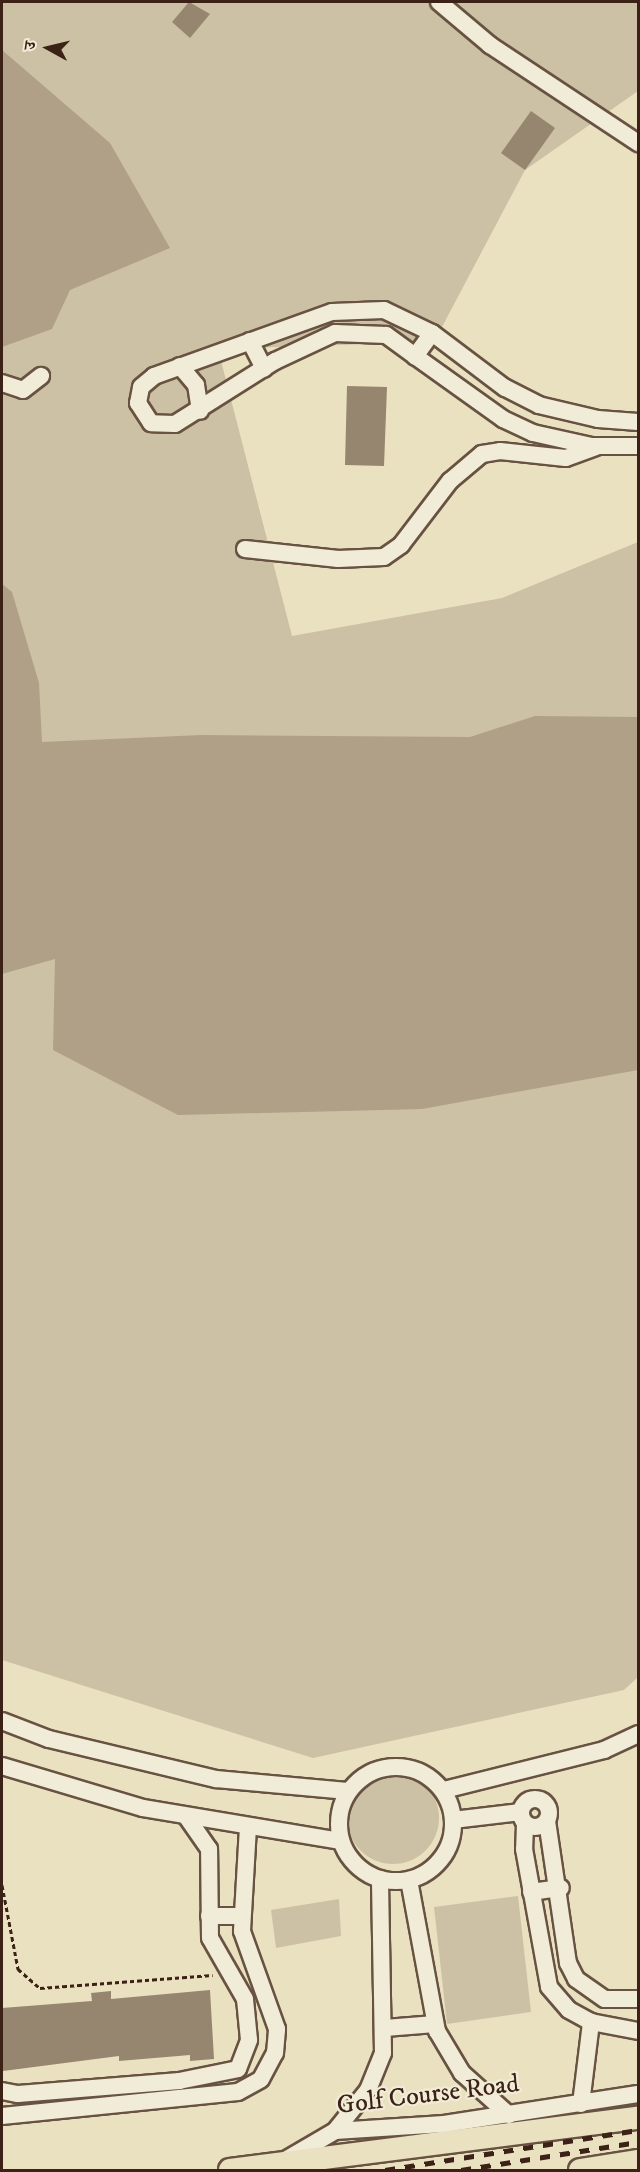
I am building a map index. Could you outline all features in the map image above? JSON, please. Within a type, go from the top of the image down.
[{"type":"main road","points":[[278,2164],[639,2118]]},
{"type":"main road","points":[[580,2170],[639,2161]]},
{"type":"main road","name":"Golf Course Road","points":[[230,2170],[278,2164]]},
{"type":"street","points":[[438,2],[490,45],[639,143]]},
{"type":"street","points":[[639,422],[598,419],[539,405],[505,388],[432,333],[395,313],[366,307],[332,312],[180,366],[147,380],[139,394],[140,411],[151,423],[167,426],[200,411],[264,369],[321,337],[344,332],[386,335],[503,419],[554,439],[598,446],[639,446]]},
{"type":"street","points":[[415,356],[432,333]]},
{"type":"street","points":[[250,341],[264,369]]},
{"type":"street","points":[[180,366],[196,386],[200,411]]},
{"type":"street","points":[[2,383],[23,390],[41,376]]},
{"type":"street","points":[[245,549],[338,560],[384,557],[433,505],[450,481],[467,463],[491,452],[566,458],[598,446]]},
{"type":"street","points":[[2,1721],[49,1738],[216,1779],[347,1791],[382,1768],[405,1766],[427,1774],[444,1790],[453,1820],[446,1853],[431,1870],[409,1880],[380,1880],[356,1864],[341,1841],[339,1818],[347,1791]]},
{"type":"street","points":[[444,1790],[604,1750],[639,1734]]},
{"type":"street","points":[[2,1766],[186,1816],[341,1841]]},
{"type":"street","points":[[639,1999],[604,1999],[576,1979],[568,1963],[561,1888],[547,1821],[548,1806],[536,1798],[523,1818],[531,1892],[549,1987],[569,2010],[591,2022],[639,2031]]},
{"type":"street","points":[[2,2091],[18,2094],[228,2074],[238,2069],[246,2050],[246,2005],[213,1945],[209,1916],[210,1849],[186,1816]]},
{"type":"street","points":[[453,1820],[523,1818],[533,1827],[547,1821]]},
{"type":"street","points":[[2,2116],[230,2093],[261,2079],[275,2053],[277,2029],[269,2000],[245,1941],[241,1916],[248,1827]]},
{"type":"street","points":[[335,2131],[380,2069],[385,2028],[380,1880]]},
{"type":"street","points":[[409,1880],[435,2024],[449,2056],[509,2115]]},
{"type":"street","points":[[531,1892],[561,1888]]},
{"type":"street","points":[[209,1916],[241,1916]]},
{"type":"street","points":[[246,2005],[269,2000]]},
{"type":"street","points":[[581,2104],[582,2061],[591,2022]]},
{"type":"street","points":[[385,2028],[435,2024]]},
{"type":"street","points":[[228,2074],[230,2093]]},
{"type":"street","name":"Golf Course Road","points":[[278,2164],[335,2131],[509,2115],[639,2094]]},
{"type":"path","points":[[2,1884],[15,1961],[35,1986],[63,1989],[192,1978]]},
{"type":"shaded area","points":[[2,2],[638,2],[638,91],[525,170],[434,342],[218,349],[292,636],[502,598],[638,542],[638,1677],[624,1690],[313,1758],[2,1660]]},
{"type":"shaded area","points":[[2,50],[110,143],[170,248],[70,290],[52,329],[2,347]]},
{"type":"shaded area","points":[[2,584],[12,592],[39,683],[42,742],[202,735],[470,737],[535,716],[638,717],[638,1070],[422,1109],[178,1115],[53,1050],[55,959],[2,974]]},
{"type":"shaded area","points":[[393,1772],[411,1775],[426,1785],[436,1800],[439,1818],[436,1836],[426,1851],[411,1861],[393,1864],[375,1861],[360,1851],[350,1836],[347,1818],[350,1800],[360,1785],[375,1775]]},
{"type":"shaded area","points":[[518,1896],[531,2012],[447,2024],[434,1907]]},
{"type":"shaded area","points":[[339,1899],[341,1936],[276,1948],[271,1910]]},
{"type":"building","points":[[189,2],[210,14],[190,38],[172,22]]},
{"type":"building","points":[[531,111],[555,128],[525,170],[501,153]]},
{"type":"building","points":[[347,386],[387,387],[384,466],[345,465]]},
{"type":"building","points":[[210,1990],[214,2059],[190,2061],[190,2055],[119,2061],[119,2056],[3,2071],[2,2008],[92,2001],[91,1993],[111,1991],[111,1999]]},
{"type":"railway","points":[[385,2170],[638,2130]]},
{"type":"railway","points":[[461,2170],[638,2142]]}]
